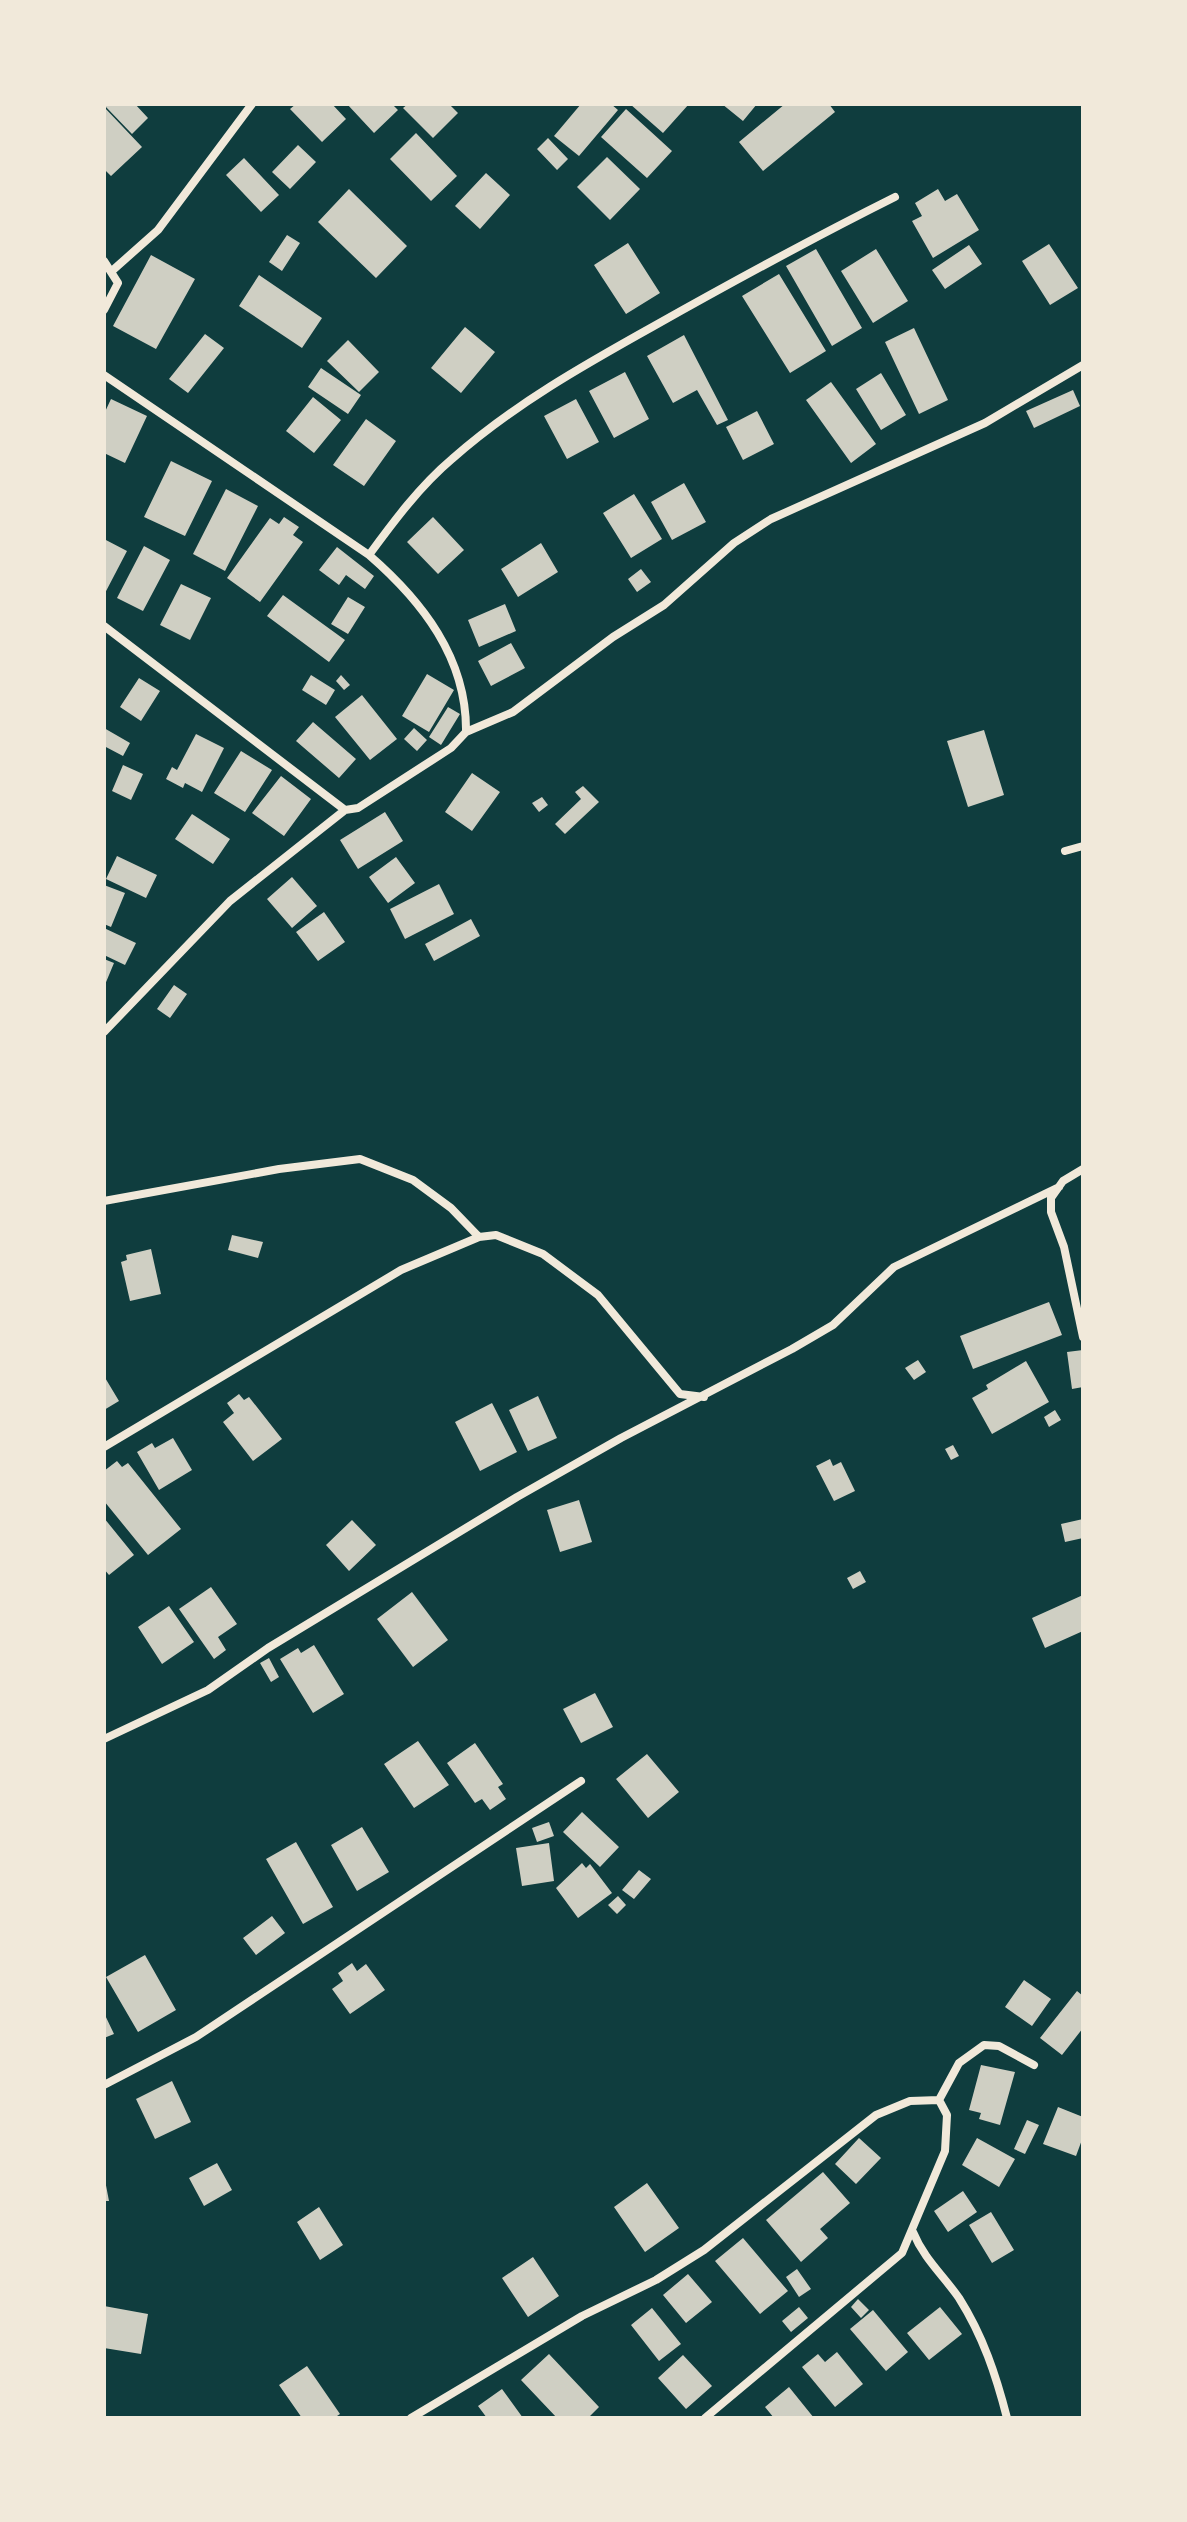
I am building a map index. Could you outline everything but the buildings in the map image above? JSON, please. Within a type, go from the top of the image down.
[{"type":"street","points":[[113,270],[158,230],[252,104]]},
{"type":"street","points":[[369,555],[401,511],[450,460],[500,419],[588,363],[787,251],[895,197]]},
{"type":"street","points":[[104,261],[113,270],[118,283],[104,310]]},
{"type":"street","points":[[104,1032],[230,901],[345,810],[358,808],[438,757],[466,732],[513,712],[613,637],[664,605],[734,543],[771,519],[985,423],[1083,365]]},
{"type":"street","points":[[104,375],[369,555],[401,583],[432,621],[458,679],[466,706],[466,732]]},
{"type":"street","points":[[104,639],[107,629],[345,810]]},
{"type":"street","points":[[1065,851],[1083,846]]},
{"type":"street","points":[[104,1201],[279,1169],[360,1159],[413,1180],[451,1208],[479,1237]]},
{"type":"street","points":[[104,1739],[208,1690],[268,1648],[517,1497],[833,1325],[894,1267],[1059,1187],[1083,1169]]},
{"type":"street","points":[[1059,1187],[1051,1198],[1051,1212],[1064,1247],[1083,1337]]},
{"type":"street","points":[[104,1447],[401,1270],[479,1237],[496,1235],[543,1254],[598,1295],[680,1394],[704,1397]]},
{"type":"street","points":[[104,2085],[196,2037],[581,1781]]},
{"type":"street","points":[[939,2100],[959,2063],[984,2045],[999,2046],[1034,2065]]},
{"type":"street","points":[[705,2418],[902,2253],[945,2151],[947,2115],[939,2100]]},
{"type":"street","points":[[411,2418],[582,2316],[656,2280],[704,2250],[876,2115],[910,2101],[939,2100]]},
{"type":"street","points":[[913,2232],[921,2254],[957,2295],[981,2335],[1007,2418]]}]
